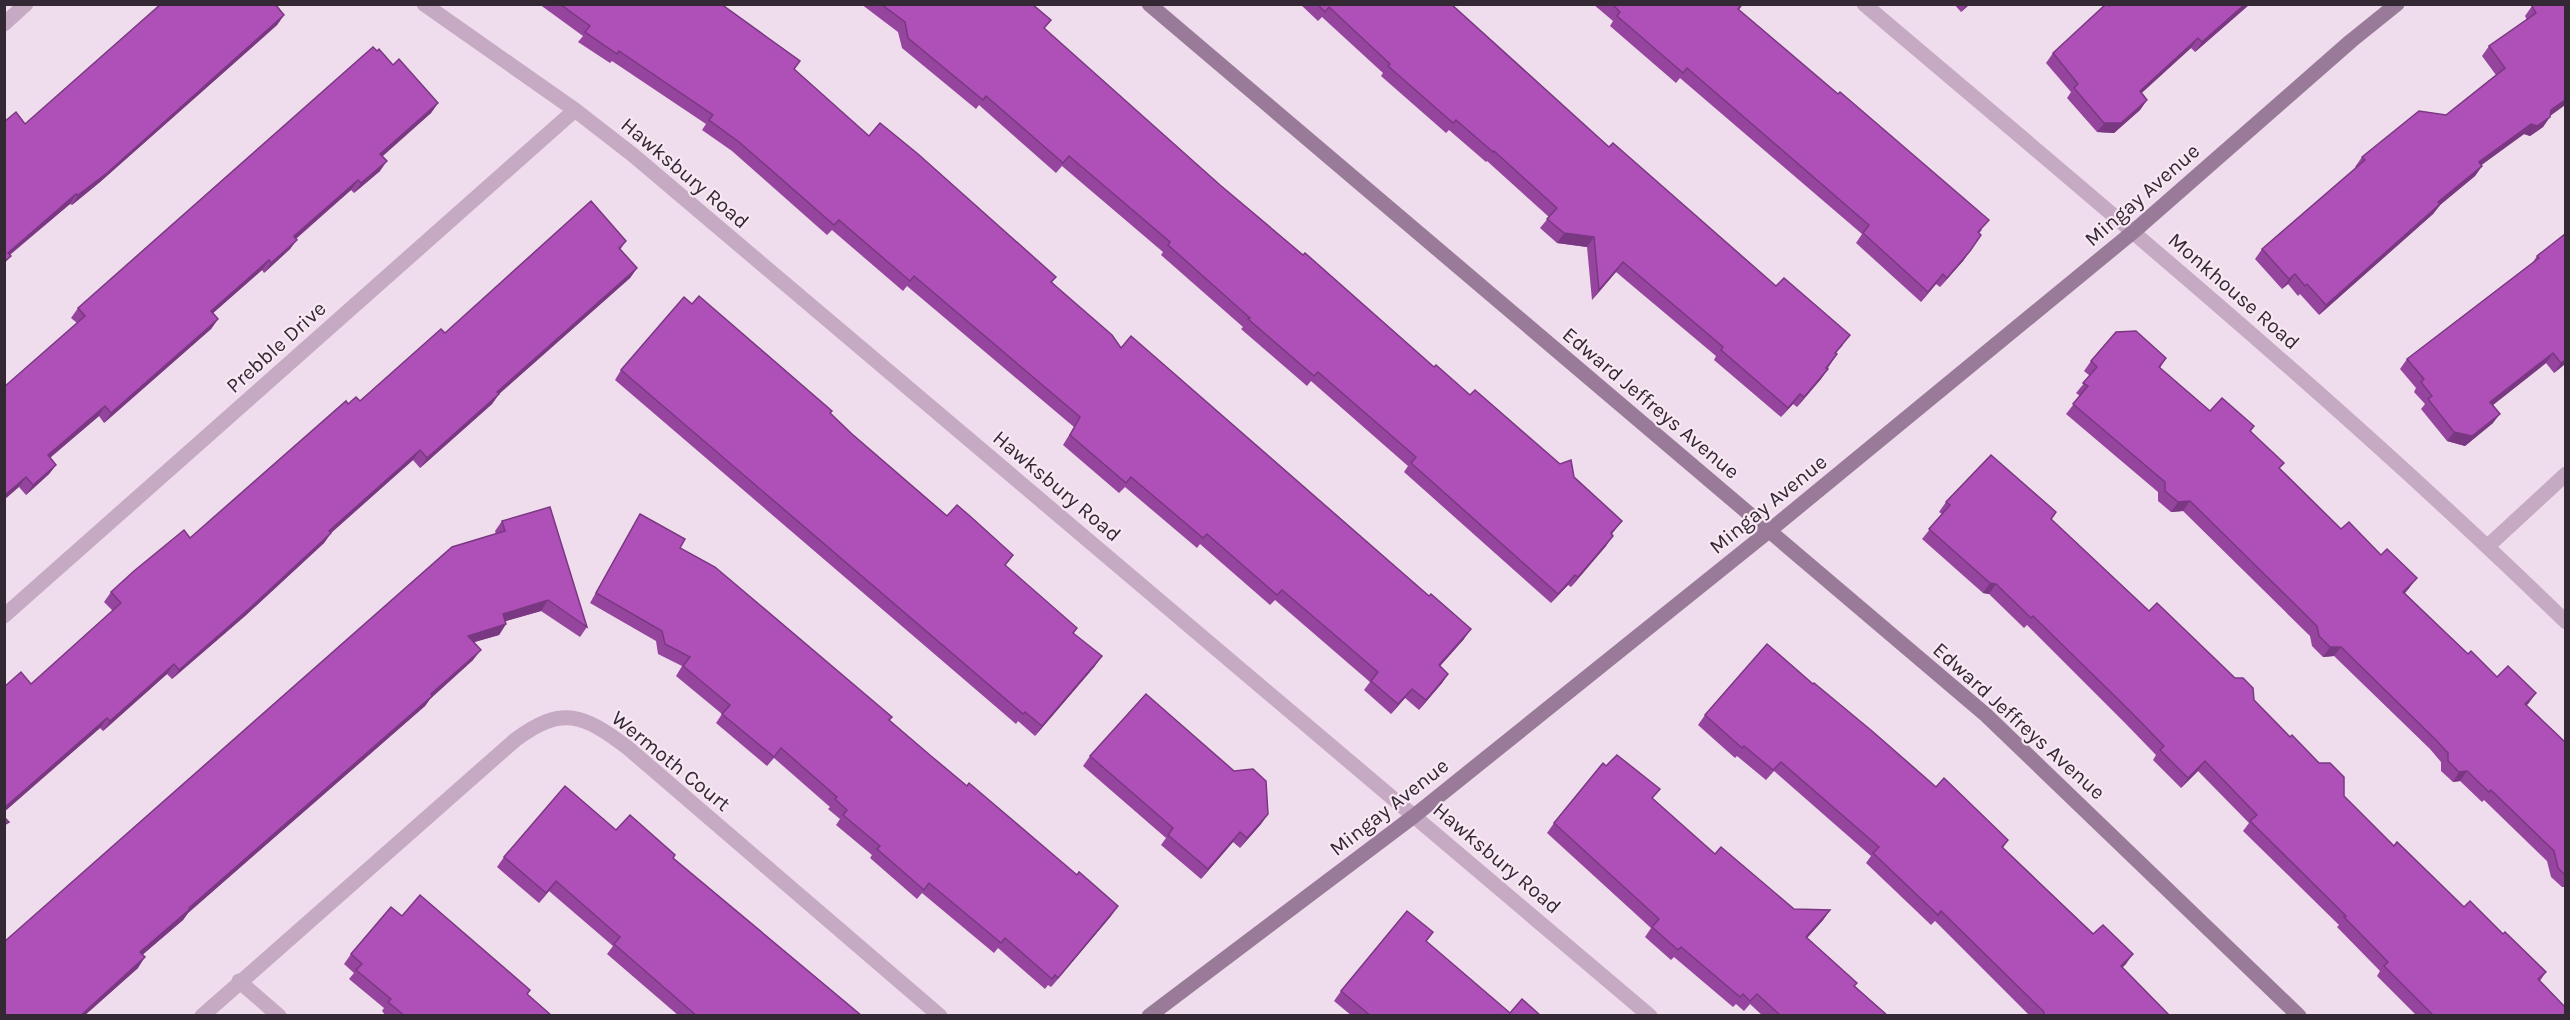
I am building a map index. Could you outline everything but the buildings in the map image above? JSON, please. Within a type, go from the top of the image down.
[{"type":"street","points":[[4,24],[26,4]]},
{"type":"street","name":"Hawksbury Road","points":[[424,4],[575,110],[633,155],[1650,1016]]},
{"type":"street","name":"Edward Jeffreys Avenue","points":[[1149,4],[1986,715],[2300,1016]]},
{"type":"street","name":"Monkhouse Road","points":[[1864,4],[2290,366],[2488,546],[2565,622]]},
{"type":"street","name":"Mingay Avenue","points":[[1149,1016],[1414,816],[1769,531],[2133,232],[2351,40],[2397,4]]},
{"type":"street","name":"Prebble Drive","points":[[4,616],[575,110]]},
{"type":"street","points":[[2488,546],[2565,474]]},
{"type":"street","name":"Wermoth Court","points":[[202,1016],[514,740],[535,725],[557,718],[577,718],[602,728],[628,748],[940,1016]]},
{"type":"street","points":[[239,981],[279,1016]]}]
